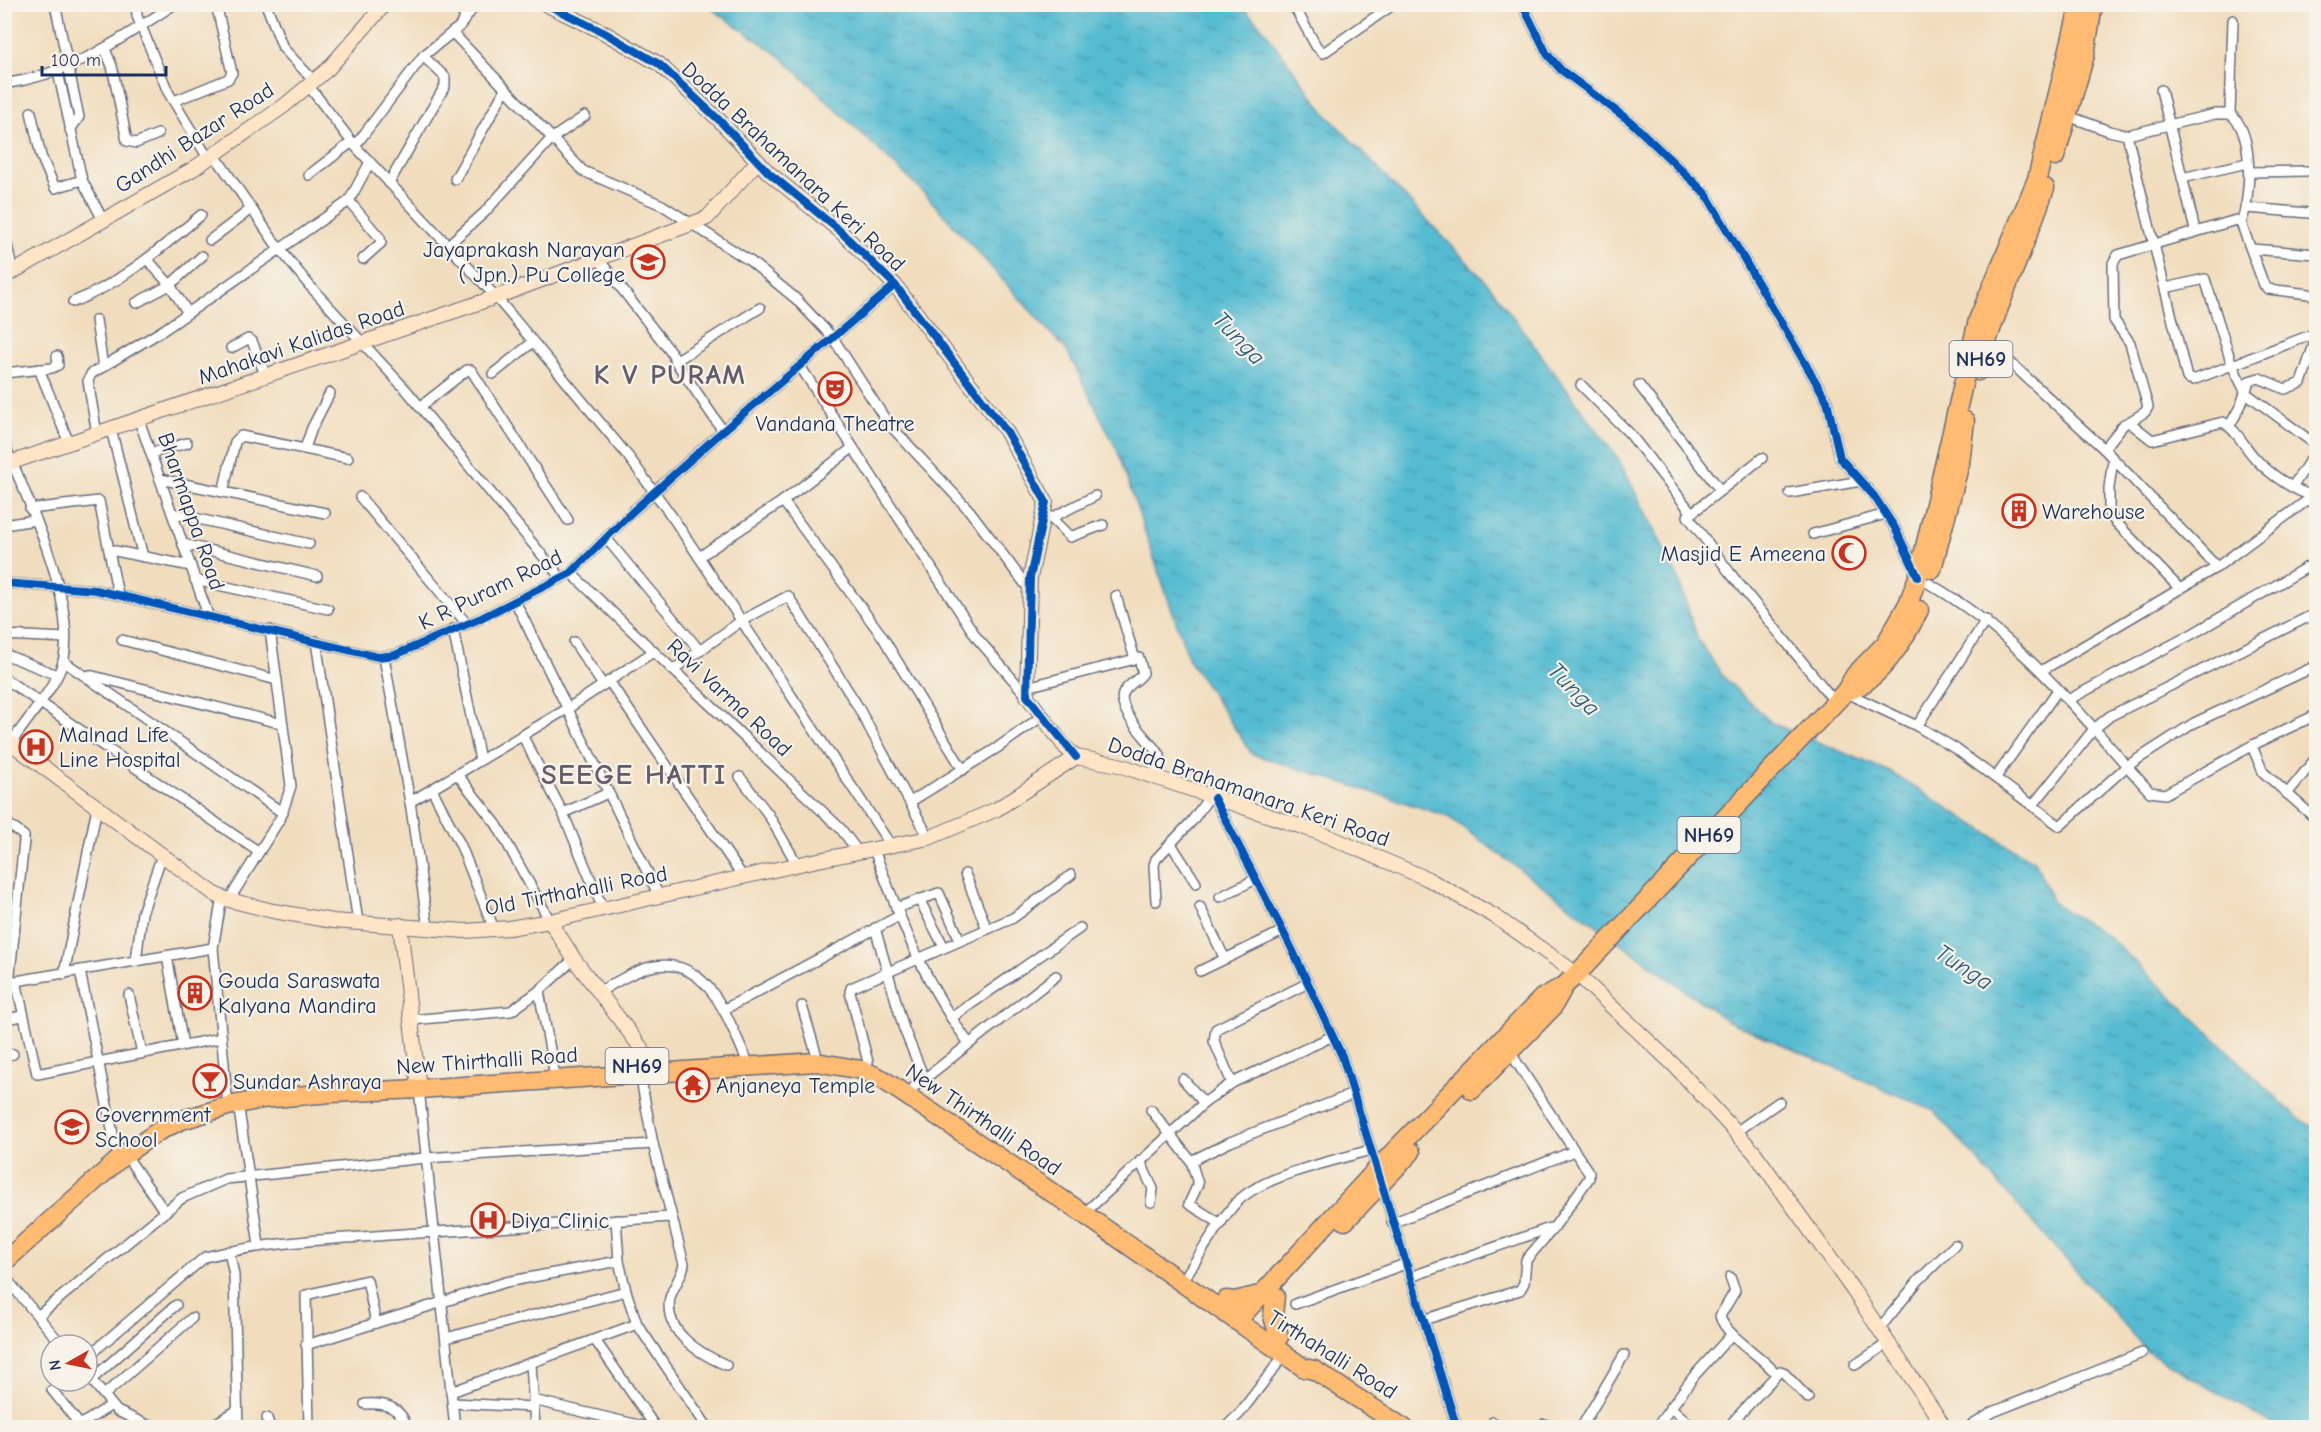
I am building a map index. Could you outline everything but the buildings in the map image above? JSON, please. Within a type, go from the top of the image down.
[{"type":"highway","name":"NH69","points":[[1379,1176],[1510,1052],[1552,1008],[1575,975],[1838,700],[1863,685],[1905,639],[1921,607],[1923,580],[1977,320],[2037,179],[2080,4]]},
{"type":"highway","name":"NH69","points":[[1923,580],[1949,509],[1960,463],[1966,416],[1986,340],[2032,225],[2068,116],[2088,45],[2093,4]]},
{"type":"highway","name":"NH69","points":[[418,1085],[554,1071],[647,1070],[746,1058],[816,1053],[868,1062],[920,1090],[1091,1207],[1226,1300],[1245,1320],[1542,998],[1575,975]]},
{"type":"highway","name":"New Thirthalli Road","points":[[4,1262],[121,1152],[179,1121],[233,1100],[647,1070],[816,1062],[862,1070],[920,1090],[1245,1320]]},
{"type":"highway","name":"NH69","points":[[4,1247],[121,1152]]},
{"type":"highway","points":[[1226,1300],[1235,1301],[1268,1295],[1282,1346]]},
{"type":"highway","name":"Tirthahalli Road","points":[[1245,1320],[1308,1361],[1314,1370],[1404,1428]]},
{"type":"street","points":[[55,4],[79,117],[70,130]]},
{"type":"street","points":[[136,4],[168,92],[211,156],[279,248],[309,285],[365,343],[420,406],[561,578]]},
{"type":"street","points":[[4,84],[58,72],[70,67],[143,28],[175,4]]},
{"type":"street","points":[[174,101],[228,79],[232,73],[216,4]]},
{"type":"street","points":[[266,4],[283,48],[311,83],[353,144],[496,297],[628,456],[699,556],[892,847]]},
{"type":"street","name":"Gandhi Bazar Road","points":[[9,274],[211,156],[284,106],[328,69],[385,4]]},
{"type":"street","points":[[454,4],[466,17]]},
{"type":"street","points":[[309,175],[353,144],[423,56],[452,32],[476,4]]},
{"type":"street","name":"Dodda Brahamanara Keri Road","points":[[545,4],[603,32],[659,64],[719,120],[758,161],[840,231],[896,285],[1006,431],[1046,502],[1047,517],[1030,589],[1027,692],[1041,717],[1076,757],[1119,765],[1320,833],[1428,879],[1496,917],[1575,975],[1676,1067],[1754,1152],[1879,1329],[1945,1428]]},
{"type":"street","points":[[1293,4],[1316,46],[1323,53],[1394,4]]},
{"type":"street","points":[[1522,4],[1547,54],[1562,70],[1595,98],[1631,122],[1706,194],[1810,367],[1827,401],[1840,458],[1886,514],[1923,580],[1966,605],[2011,640],[2041,670],[2150,792],[2161,795],[2252,746],[2316,715]]},
{"type":"street","points":[[2233,20],[2230,114],[2240,127],[2248,167],[2247,208],[2241,223],[2268,288],[2316,298]]},
{"type":"street","points":[[452,32],[583,171],[662,205],[750,261],[795,298],[833,338],[887,422],[969,510],[1030,589]]},
{"type":"street","points":[[105,49],[112,66],[127,141],[136,143],[158,134]]},
{"type":"street","points":[[389,183],[445,86],[445,77],[423,56]]},
{"type":"street","points":[[58,72],[82,180],[103,220]]},
{"type":"street","points":[[455,178],[505,90]]},
{"type":"street","points":[[2161,90],[2195,230]]},
{"type":"street","points":[[31,112],[41,156],[55,188],[82,180]]},
{"type":"street","points":[[2068,116],[2127,135],[2215,114],[2230,114]]},
{"type":"street","points":[[448,245],[484,213],[551,139],[585,116]]},
{"type":"street","points":[[2127,135],[2187,378],[2193,380],[2316,333]]},
{"type":"street","name":"Mahakavi Kalidas Road","points":[[8,464],[496,297],[597,257],[707,218],[758,161]]},
{"type":"street","points":[[97,434],[88,381],[92,374],[188,313],[349,201],[370,162]]},
{"type":"street","points":[[2182,178],[2248,167],[2307,171]]},
{"type":"street","points":[[349,201],[380,238],[381,243],[363,259]]},
{"type":"street","points":[[2247,208],[2309,213]]},
{"type":"street","points":[[210,240],[251,209]]},
{"type":"street","points":[[73,302],[108,286],[147,259],[201,215]]},
{"type":"street","points":[[2104,449],[2124,424],[2145,412],[2148,407],[2130,343],[2115,320],[2113,263],[2118,255],[2195,230],[2230,220],[2241,223]]},
{"type":"street","points":[[4,232],[9,274]]},
{"type":"street","points":[[2251,249],[2316,254]]},
{"type":"street","points":[[136,303],[170,285],[202,256]]},
{"type":"street","points":[[597,257],[674,359],[723,431]]},
{"type":"street","points":[[147,259],[170,285],[188,313]]},
{"type":"street","points":[[2165,288],[2203,278],[2207,281],[2232,365],[2246,393],[2316,445]]},
{"type":"street","name":"K R Puram Road","points":[[384,657],[395,655],[467,624],[571,573],[654,492],[896,285]]},
{"type":"street","points":[[674,359],[680,360],[759,308]]},
{"type":"street","points":[[96,320],[103,367]]},
{"type":"street","points":[[231,348],[248,339],[252,341],[266,376]]},
{"type":"street","points":[[2230,425],[2246,393],[2246,385],[2254,379],[2259,378],[2285,389],[2301,383],[2316,339]]},
{"type":"street","points":[[1986,340],[2104,449],[2217,567]]},
{"type":"street","points":[[493,374],[533,342]]},
{"type":"street","points":[[4,374],[56,366],[57,356]]},
{"type":"street","points":[[800,366],[851,449],[896,510],[977,638],[1027,692],[1135,659],[1141,660],[1143,673],[1127,688],[1122,702],[1126,713],[1160,755],[1161,762],[1154,777]]},
{"type":"street","points":[[39,369],[69,443]]},
{"type":"street","points":[[420,406],[467,370],[471,370],[568,520]]},
{"type":"street","points":[[1581,385],[1630,434],[1691,512]]},
{"type":"street","points":[[1639,385],[1720,490]]},
{"type":"street","points":[[305,448],[330,393]]},
{"type":"street","name":"Bharmappa Road","points":[[139,420],[208,615]]},
{"type":"street","points":[[2041,670],[2217,567],[2315,496],[2293,486],[2255,459],[2230,425],[2223,422],[2152,440],[2129,422]]},
{"type":"street","points":[[111,429],[143,557]]},
{"type":"street","points":[[223,492],[237,438],[241,436],[348,458]]},
{"type":"street","points":[[4,443],[8,464],[35,520],[59,587],[65,638],[63,662],[57,675],[8,740]]},
{"type":"street","points":[[151,453],[187,443]]},
{"type":"street","points":[[699,556],[783,501],[851,449]]},
{"type":"street","points":[[2293,486],[2316,451]]},
{"type":"street","points":[[1762,458],[1688,514],[1689,520],[1838,700],[1917,726],[1996,777],[2056,825],[2064,825],[2127,766],[2194,723],[2316,666]]},
{"type":"street","points":[[2113,459],[2109,478],[2109,515],[2180,590]]},
{"type":"street","points":[[160,479],[325,513]]},
{"type":"street","points":[[1790,493],[1861,481]]},
{"type":"street","points":[[1095,496],[1047,517],[1070,537],[1102,525]]},
{"type":"street","points":[[360,497],[467,624]]},
{"type":"street","points":[[30,509],[98,500],[118,595]]},
{"type":"street","points":[[783,501],[882,636],[963,770]]},
{"type":"street","points":[[172,513],[309,544]]},
{"type":"street","points":[[1813,534],[1886,514]]},
{"type":"street","points":[[4,525],[35,520]]},
{"type":"street","points":[[606,538],[700,651]]},
{"type":"street","points":[[183,544],[317,576]]},
{"type":"street","points":[[110,550],[191,566]]},
{"type":"street","points":[[2068,700],[2194,633],[2316,562]]},
{"type":"street","name":"Ravi Varma Road","points":[[571,573],[841,829],[860,853]]},
{"type":"street","points":[[195,580],[328,609]]},
{"type":"street","points":[[4,583],[118,595],[384,657],[410,802],[428,928]]},
{"type":"street","points":[[673,670],[741,621],[784,595],[790,597],[857,705],[929,838]]},
{"type":"street","points":[[1116,596],[1135,659]]},
{"type":"street","points":[[516,601],[659,896]]},
{"type":"street","points":[[2033,805],[2094,729],[2110,716],[2316,613]]},
{"type":"street","points":[[1917,726],[1986,620]]},
{"type":"street","points":[[453,629],[480,760]]},
{"type":"street","points":[[259,1245],[221,1038],[213,948],[225,899],[259,852],[283,813],[291,786],[270,630]]},
{"type":"street","points":[[4,635],[65,638]]},
{"type":"street","points":[[122,640],[277,680]]},
{"type":"street","points":[[316,641],[358,922]]},
{"type":"street","points":[[574,642],[606,683],[743,877]]},
{"type":"street","points":[[410,802],[567,709],[653,652]]},
{"type":"street","points":[[4,654],[57,675]]},
{"type":"street","points":[[63,662],[81,672],[283,813]]},
{"type":"street","points":[[81,672],[283,724]]},
{"type":"street","points":[[4,678],[259,852]]},
{"type":"street","points":[[1996,777],[2058,690]]},
{"type":"street","points":[[909,802],[963,770],[1041,717]]},
{"type":"street","points":[[522,735],[563,813],[603,909]]},
{"type":"street","name":"Old Tirthahalli Road","points":[[8,740],[225,899],[283,913],[465,932],[550,921],[797,864],[929,838],[997,809],[1076,757]]},
{"type":"street","points":[[2252,746],[2264,772],[2316,819]]},
{"type":"street","points":[[2286,794],[2316,758]]},
{"type":"street","points":[[457,774],[496,825],[550,921],[574,959],[600,991],[647,1070],[653,1144],[684,1264],[682,1277],[670,1296],[671,1314],[678,1330],[696,1352],[726,1365]]},
{"type":"street","points":[[740,777],[768,814],[797,864]]},
{"type":"street","points":[[432,789],[461,846],[494,929]]},
{"type":"street","points":[[563,813],[608,793]]},
{"type":"street","points":[[1155,901],[1154,865],[1212,797],[1283,931],[1333,1036],[1457,1428]]},
{"type":"street","points":[[64,974],[97,807]]},
{"type":"street","points":[[4,820],[24,836],[10,982],[23,1016],[37,1074],[221,1038]]},
{"type":"street","points":[[1171,844],[1196,883]]},
{"type":"street","points":[[874,850],[917,958],[951,1018],[968,1042]]},
{"type":"street","points":[[136,961],[142,913],[162,855]]},
{"type":"street","points":[[965,874],[987,929]]},
{"type":"street","points":[[868,1062],[850,992],[851,988],[1023,913],[1071,875]]},
{"type":"street","points":[[1220,897],[1256,879]]},
{"type":"street","points":[[723,1010],[875,928],[919,899],[936,893],[942,894],[960,940]]},
{"type":"street","points":[[919,899],[944,947]]},
{"type":"street","points":[[1200,907],[1225,959]]},
{"type":"street","points":[[400,925],[455,1428]]},
{"type":"street","points":[[875,928],[920,1090]]},
{"type":"street","points":[[951,1018],[1080,928]]},
{"type":"street","points":[[1200,972],[1283,931]]},
{"type":"street","points":[[10,982],[213,948]]},
{"type":"street","points":[[167,956],[183,1045]]},
{"type":"street","points":[[411,1020],[511,1011],[539,991],[574,959]]},
{"type":"street","points":[[600,991],[654,966],[669,965],[700,977],[723,1010],[746,1058]]},
{"type":"street","points":[[80,971],[121,1152],[165,1212]]},
{"type":"street","points":[[920,1090],[968,1042],[1056,976]]},
{"type":"street","points":[[1232,1083],[1214,1041],[1216,1029],[1308,983]]},
{"type":"street","points":[[539,991],[554,1071]]},
{"type":"street","points":[[129,995],[142,1053]]},
{"type":"street","points":[[802,1006],[816,1053]]},
{"type":"street","points":[[4,1019],[23,1016]]},
{"type":"street","points":[[1091,1207],[1204,1103],[1232,1083],[1333,1036]]},
{"type":"street","points":[[1423,1320],[1520,1290],[1524,1283],[1526,1260],[1589,1178],[1589,1173],[1510,1052]]},
{"type":"street","points":[[1183,1079],[1204,1103]]},
{"type":"street","points":[[1191,1161],[1230,1142],[1353,1094]]},
{"type":"street","points":[[1736,1132],[1779,1102]]},
{"type":"street","points":[[1150,1110],[1191,1161],[1198,1184],[1190,1203],[1221,1224]]},
{"type":"street","points":[[39,1315],[165,1212],[199,1190],[226,1179],[425,1158],[653,1144]]},
{"type":"street","points":[[1187,1274],[1234,1205],[1248,1193],[1280,1178],[1370,1150]]},
{"type":"street","points":[[1392,1223],[1574,1151]]},
{"type":"street","points":[[1140,1161],[1153,1189],[1151,1202]]},
{"type":"street","points":[[99,1347],[205,1257],[229,1251],[259,1245],[671,1217]]},
{"type":"street","points":[[616,1220],[619,1261],[637,1324],[708,1428]]},
{"type":"street","points":[[1410,1277],[1552,1227]]},
{"type":"street","points":[[1879,1329],[1919,1280],[1954,1245]]},
{"type":"street","points":[[229,1251],[234,1275],[238,1428]]},
{"type":"street","points":[[306,1344],[506,1282],[619,1261]]},
{"type":"street","points":[[1295,1304],[1405,1264]]},
{"type":"street","points":[[4,1276],[53,1333]]},
{"type":"street","points":[[1730,1277],[1735,1291],[1720,1316],[1732,1334],[1776,1374]]},
{"type":"street","points":[[309,1428],[304,1297],[309,1292],[367,1280],[376,1323]]},
{"type":"street","points":[[446,1338],[626,1291]]},
{"type":"street","points":[[99,1370],[176,1305]]},
{"type":"street","points":[[104,1395],[192,1318]]},
{"type":"street","points":[[452,1392],[637,1324]]},
{"type":"street","points":[[1656,1428],[1670,1407],[1732,1334]]},
{"type":"street","points":[[595,1340],[656,1428]]},
{"type":"street","points":[[1855,1365],[1888,1343]]},
{"type":"street","points":[[1225,1428],[1240,1413],[1282,1346]]},
{"type":"street","points":[[1968,1428],[1993,1412],[2142,1353]]},
{"type":"street","points":[[1581,1428],[1624,1355]]},
{"type":"street","points":[[531,1363],[534,1428]]},
{"type":"street","points":[[1727,1428],[1776,1374],[1783,1372],[1808,1398]]},
{"type":"street","points":[[99,1389],[110,1406],[154,1428]]},
{"type":"street","points":[[54,1393],[80,1425],[110,1406]]},
{"type":"street","points":[[365,1404],[382,1403],[393,1407],[401,1414],[407,1428]]},
{"type":"street","points":[[453,1403],[533,1403],[651,1428]]},
{"type":"street","points":[[1670,1407],[1694,1428]]},
{"type":"street","points":[[208,1428],[236,1411]]},
{"type":"water","name":"Tunga","points":[[706,5],[1240,5],[1262,27],[1327,115],[1490,286],[1619,460],[1677,575],[1698,640],[1725,679],[1772,723],[1890,772],[2036,863],[2053,903],[2109,937],[2297,1117],[2316,1129],[2316,1427],[2277,1427],[2148,1352],[1934,1111],[1726,1020],[1447,816],[1252,754],[1189,660],[1117,450],[1067,351],[925,194],[780,56]]},
{"type":"cycle path","points":[[545,4],[603,32],[659,64],[719,120],[769,173],[840,231],[895,285],[1006,431],[1046,502],[1030,578],[1027,696],[1076,757]]},
{"type":"cycle path","points":[[1522,4],[1547,54],[1561,70],[1631,122],[1706,194],[1827,401],[1840,458],[1874,496],[1895,528],[1918,577]]},
{"type":"cycle path","points":[[4,583],[96,590],[378,657],[395,655],[479,619],[571,573],[632,512],[717,436],[895,285]]},
{"type":"cycle path","points":[[1214,798],[1291,947],[1342,1056],[1457,1428]]},
{"type":"place","name":"Jayaprakash Narayan ( Jpn.) Pu College","points":[[648,262]]},
{"type":"place","name":"Vandana Theatre","points":[[835,389]]},
{"type":"place","name":"Warehouse","points":[[2019,511]]},
{"type":"place","name":"Masjid E Ameena","points":[[1849,553]]},
{"type":"place","name":"Malnad Life Line Hospital","points":[[36,747]]},
{"type":"place","name":"Gouda Saraswata Kalyana Mandira","points":[[195,993]]},
{"type":"place","name":"Sundar Ashraya","points":[[210,1081]]},
{"type":"place","name":"Anjaneya Temple","points":[[693,1085]]},
{"type":"place","name":"Government School","points":[[72,1127]]},
{"type":"place","name":"Diya Clinic","points":[[488,1220]]},
{"type":"district","name":"K V PURAM","points":[[670,374]]},
{"type":"district","name":"SEEGE HATTI","points":[[634,774]]}]
